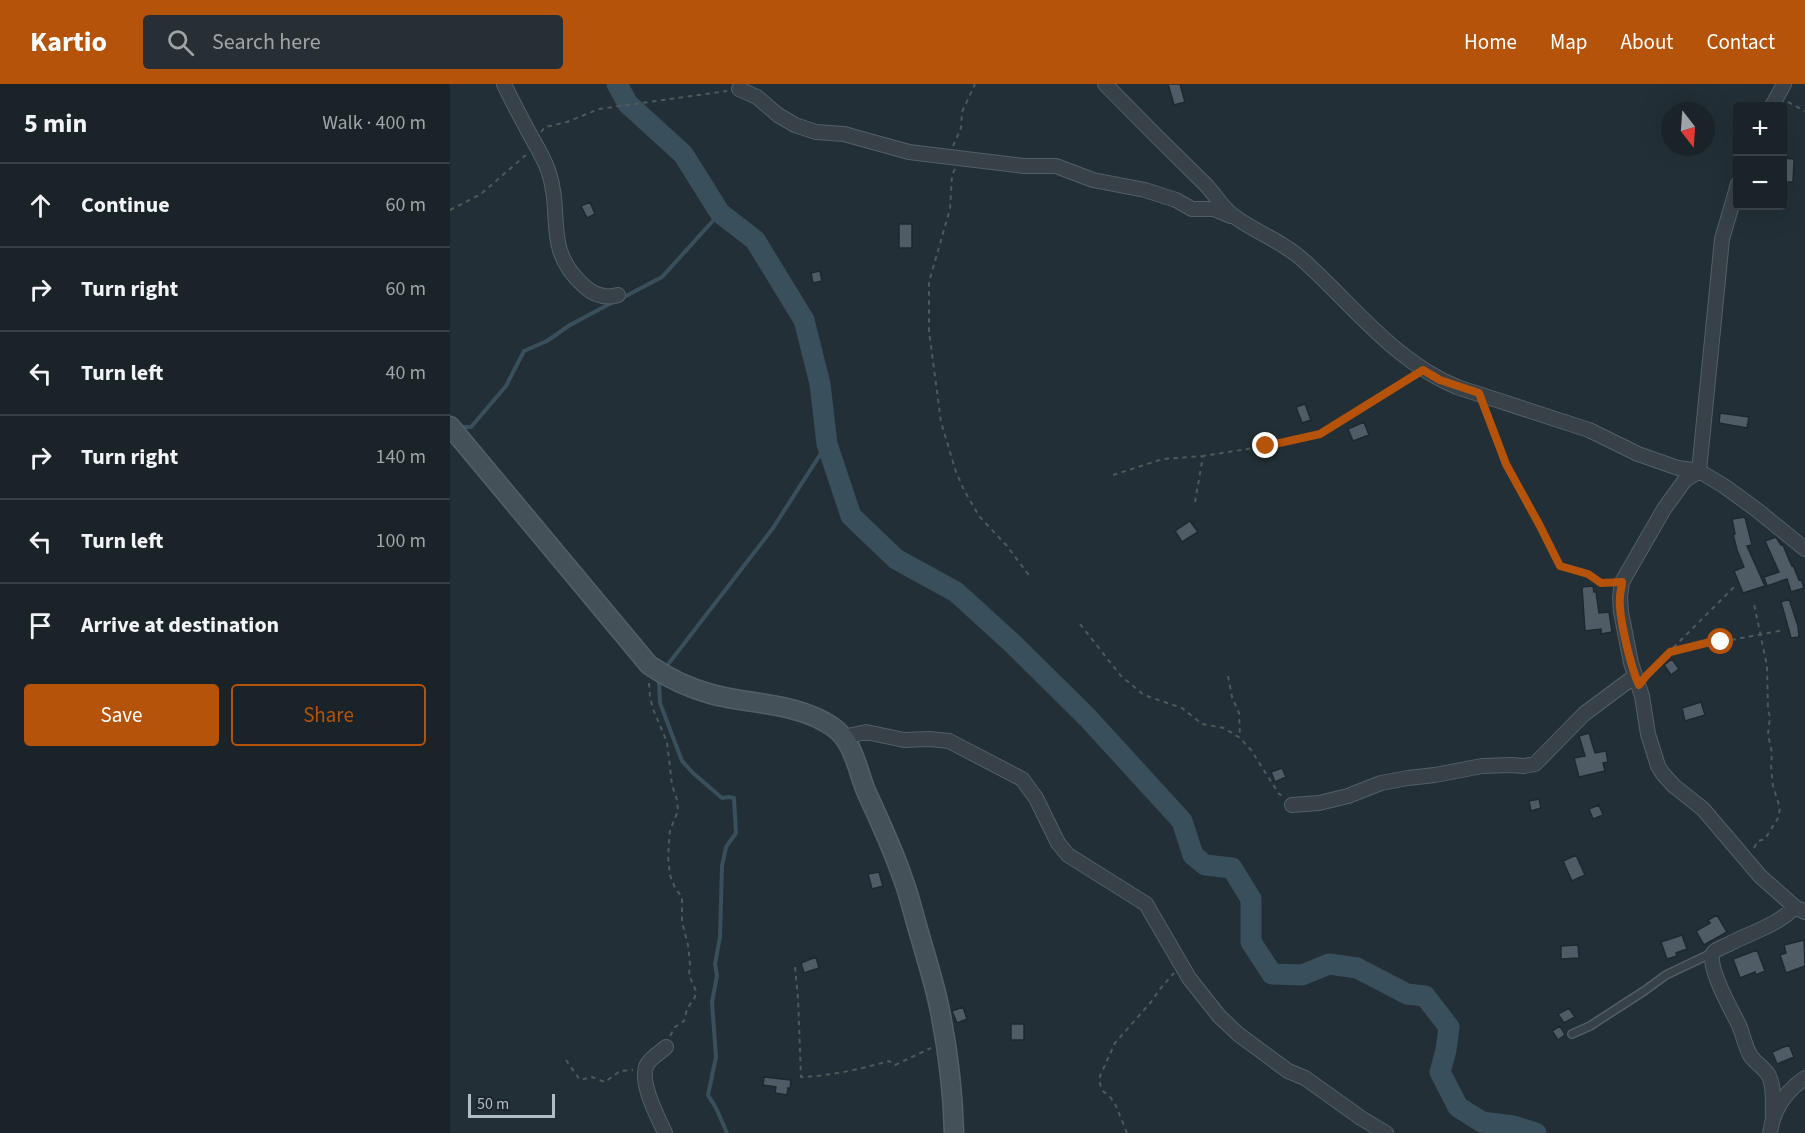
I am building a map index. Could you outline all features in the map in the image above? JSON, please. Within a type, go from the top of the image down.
[{"type":"street","points":[[504,84],[548,170],[552,186],[558,246],[563,260],[578,281],[590,291],[610,298],[618,295]]},
{"type":"street","points":[[1105,84],[1160,142],[1207,186],[1233,216]]},
{"type":"street","points":[[1775,102],[1784,84]]},
{"type":"street","points":[[739,89],[757,97],[795,126],[816,132],[844,134],[909,152],[1024,166],[1056,166],[1093,180],[1145,190],[1176,200],[1192,209],[1214,209],[1233,216],[1286,247],[1303,260],[1398,351],[1440,380],[1589,430],[1638,454],[1678,468],[1699,471],[1757,510],[1805,549]]},
{"type":"street","points":[[1699,471],[1722,239],[1733,199]]},
{"type":"street","points":[[450,426],[649,665],[666,677],[711,694],[784,707],[821,720],[844,737],[852,750],[865,788],[904,880],[938,1000],[953,1108],[954,1133]]},
{"type":"street","points":[[1699,471],[1685,480],[1664,509],[1622,582],[1621,612],[1642,696],[1648,734],[1658,766],[1663,774],[1712,819],[1760,876],[1800,910],[1714,952],[1712,961],[1721,989],[1749,1053],[1769,1076],[1772,1087],[1773,1117],[1770,1133]]},
{"type":"street","points":[[1292,805],[1319,803],[1348,796],[1374,785],[1408,777],[1435,775],[1482,766],[1535,764],[1584,714],[1637,680]]},
{"type":"street","points":[[844,737],[866,732],[904,740],[949,741],[1022,780],[1036,798],[1058,843],[1068,855],[1146,904],[1189,978],[1219,1016],[1238,1034],[1288,1071],[1305,1078],[1386,1133]]},
{"type":"street","points":[[665,1133],[646,1088],[644,1074],[648,1063],[666,1047]]},
{"type":"street","points":[[1773,1117],[1782,1100],[1805,1078]]},
{"type":"lane","points":[[1572,1034],[1598,1020],[1666,975],[1714,952]]},
{"type":"path","points":[[975,84],[962,112],[961,128],[953,148],[955,157],[950,209],[929,282],[929,331],[941,422],[956,472],[979,516],[1007,546],[1031,578]]},
{"type":"path","points":[[450,210],[481,194],[525,158],[545,127],[567,122],[599,109],[739,89]]},
{"type":"path","points":[[1787,106],[1805,111]]},
{"type":"path","points":[[1113,476],[1163,459],[1203,456],[1266,446],[1320,434],[1423,370]]},
{"type":"path","points":[[1479,393],[1506,464],[1560,566],[1588,574],[1601,583],[1622,582]]},
{"type":"path","points":[[1195,502],[1203,456]]},
{"type":"path","points":[[1637,680],[1646,676],[1734,587]]},
{"type":"path","points":[[1747,862],[1758,841],[1766,839],[1772,830],[1780,808],[1773,786],[1772,753],[1768,734],[1770,717],[1768,682],[1754,604]]},
{"type":"path","points":[[1080,624],[1121,676],[1144,695],[1182,708],[1202,724],[1224,728],[1240,738],[1251,750],[1279,794],[1292,805]]},
{"type":"path","points":[[1670,652],[1710,642],[1784,630]]},
{"type":"path","points":[[649,665],[650,697],[667,742],[672,785],[677,800],[678,811],[670,830],[668,856],[670,875],[675,888],[682,897],[682,922],[688,945],[689,975],[696,991],[684,1021],[670,1033],[666,1047]]},
{"type":"path","points":[[1228,676],[1232,697],[1239,713],[1240,738]]},
{"type":"path","points":[[1127,1133],[1116,1106],[1103,1091],[1100,1076],[1115,1043],[1181,965]]},
{"type":"path","points":[[795,967],[801,1077],[825,1076],[889,1061],[896,1065],[925,1050],[945,1044]]},
{"type":"path","points":[[566,1060],[580,1080],[592,1077],[605,1082],[620,1071],[636,1070],[644,1074]]},
{"type":"building","points":[[1168,84],[1180,84],[1185,102],[1174,105]]},
{"type":"building","points":[[1787,158],[1794,159],[1793,182],[1787,182]]},
{"type":"building","points":[[590,202],[595,214],[587,218],[581,206]]},
{"type":"building","points":[[899,224],[912,224],[912,248],[899,248]]},
{"type":"building","points":[[820,271],[822,281],[813,283],[811,273]]},
{"type":"building","points":[[1305,404],[1311,420],[1302,423],[1296,407]]},
{"type":"building","points":[[1720,413],[1749,417],[1747,428],[1719,423]]},
{"type":"building","points":[[1364,422],[1369,435],[1353,441],[1348,429]]},
{"type":"building","points":[[1745,517],[1752,545],[1747,546],[1765,586],[1743,593],[1734,571],[1744,567],[1733,534],[1735,534],[1732,519]]},
{"type":"building","points":[[1190,521],[1198,532],[1182,542],[1175,531]]},
{"type":"building","points":[[1776,537],[1783,545],[1804,588],[1791,592],[1787,579],[1767,586],[1764,577],[1779,572],[1765,541]]},
{"type":"building","points":[[1593,586],[1599,613],[1609,612],[1612,632],[1601,634],[1601,629],[1585,631],[1582,587]]},
{"type":"building","points":[[1789,599],[1798,626],[1799,637],[1791,638],[1781,602]]},
{"type":"building","points":[[1672,659],[1679,669],[1671,675],[1664,665]]},
{"type":"building","points":[[1701,702],[1705,715],[1685,721],[1682,708]]},
{"type":"building","points":[[1589,733],[1595,753],[1606,751],[1608,762],[1603,763],[1605,771],[1579,777],[1574,758],[1585,756],[1579,736]]},
{"type":"building","points":[[1282,768],[1286,777],[1275,782],[1271,772]]},
{"type":"building","points":[[1539,799],[1541,808],[1531,811],[1529,801]]},
{"type":"building","points":[[1599,805],[1603,815],[1593,819],[1589,809]]},
{"type":"building","points":[[1576,855],[1585,875],[1572,881],[1563,861]]},
{"type":"building","points":[[879,872],[883,886],[872,889],[868,874]]},
{"type":"building","points":[[1717,915],[1727,932],[1704,945],[1696,931],[1710,923],[1708,920]]},
{"type":"building","points":[[1682,935],[1687,949],[1667,959],[1661,942]]},
{"type":"building","points":[[1804,940],[1805,966],[1786,973],[1780,955],[1786,953],[1784,945]]},
{"type":"building","points":[[1578,945],[1579,958],[1561,959],[1561,946]]},
{"type":"building","points":[[1757,950],[1765,971],[1740,978],[1733,959]]},
{"type":"building","points":[[816,957],[819,968],[804,973],[801,963]]},
{"type":"building","points":[[963,1007],[967,1019],[957,1023],[952,1011]]},
{"type":"building","points":[[1569,1008],[1575,1017],[1564,1023],[1558,1014]]},
{"type":"building","points":[[1011,1024],[1024,1024],[1024,1040],[1011,1040]]},
{"type":"building","points":[[1560,1026],[1565,1035],[1558,1040],[1552,1031]]},
{"type":"building","points":[[1789,1045],[1794,1057],[1777,1064],[1772,1052]]},
{"type":"building","points":[[764,1077],[791,1080],[787,1095],[775,1093],[776,1087],[763,1085]]},
{"type":"waterway","points":[[617,84],[628,104],[683,154],[720,213],[755,240],[804,320],[820,384],[827,444],[851,516],[896,559],[956,592],[1087,717],[1182,821],[1193,855],[1205,865],[1232,868],[1251,899],[1251,942],[1272,974],[1302,975],[1329,964],[1357,968],[1407,994],[1425,996],[1449,1027],[1440,1072],[1458,1107],[1482,1122],[1513,1126],[1536,1133]]},
{"type":"waterway","points":[[622,298],[662,277],[720,213]]},
{"type":"waterway","points":[[460,427],[471,427],[506,386],[524,351],[547,341],[570,325],[615,301]]},
{"type":"waterway","points":[[666,667],[773,528],[827,444]]},
{"type":"waterway","points":[[659,681],[660,703],[682,761],[722,798],[734,798],[736,833],[726,847],[722,866],[720,937],[712,1002],[716,1057],[708,1095],[727,1133]]},
{"type":"route","points":[[1266,446],[1320,434],[1423,370],[1457,387],[1479,393],[1506,464],[1560,566],[1588,574],[1601,583],[1622,582],[1621,612],[1631,663],[1639,685],[1670,652],[1710,642],[1721,642]]}]
